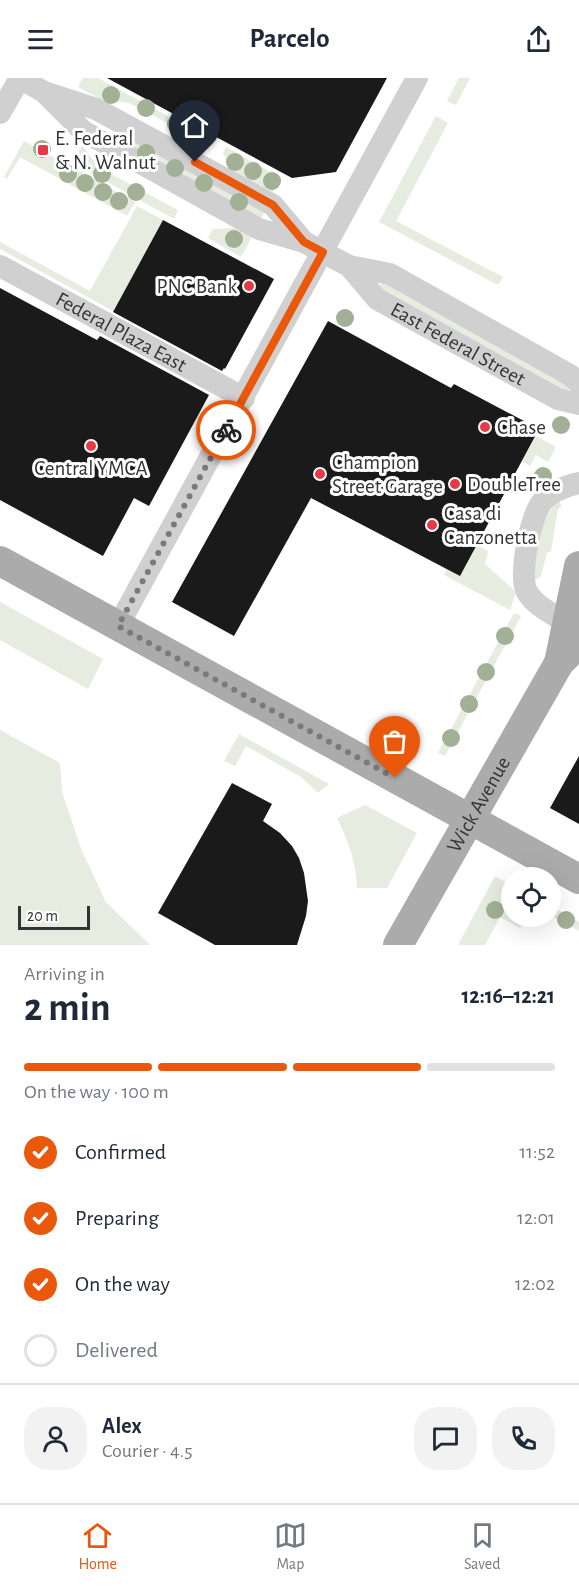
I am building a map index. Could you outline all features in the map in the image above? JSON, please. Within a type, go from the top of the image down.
[{"type":"main road","points":[[0,561],[579,879]]},
{"type":"main road","name":"Wick Avenue","points":[[398,945],[568,643],[579,566]]},
{"type":"street","name":"East Federal Street","points":[[20,78],[44,92],[96,109],[273,205],[314,247],[349,266],[390,274],[570,375],[579,383]]},
{"type":"street","points":[[0,113],[20,78]]},
{"type":"street","points":[[118,626],[244,398],[314,247],[417,78]]},
{"type":"street","name":"Federal Plaza East","points":[[0,266],[244,398]]},
{"type":"street","name":"East Federal Street","points":[[349,266],[377,299],[558,399],[579,404]]},
{"type":"street","points":[[568,643],[526,590],[523,576],[533,524],[540,504],[551,494],[579,483]]},
{"type":"shaded area","points":[[83,78],[98,78],[184,125],[181,130],[129,103],[100,99],[78,87]]},
{"type":"shaded area","points":[[459,78],[470,78],[456,105],[447,101]]},
{"type":"shaded area","points":[[436,116],[448,123],[396,221],[503,277],[498,285],[379,222]]},
{"type":"shaded area","points":[[111,135],[143,142],[264,210],[263,217],[261,218]]},
{"type":"shaded area","points":[[24,141],[135,202],[127,216],[20,157],[7,179],[4,177]]},
{"type":"shaded area","points":[[82,145],[98,167],[178,210],[174,219],[73,163]]},
{"type":"shaded area","points":[[226,147],[281,178],[273,192],[234,172],[223,153]]},
{"type":"shaded area","points":[[137,206],[163,220],[113,311],[0,249],[0,242],[90,291]]},
{"type":"shaded area","points":[[235,228],[252,237],[241,257],[208,238],[213,229]]},
{"type":"shaded area","points":[[383,281],[571,387],[567,391],[379,288]]},
{"type":"shaded area","points":[[536,436],[556,447],[548,462],[536,455],[530,466],[522,461]]},
{"type":"shaded area","points":[[557,500],[562,506],[558,509],[551,551],[547,553],[541,576],[538,579],[532,578],[533,558],[539,537]]},
{"type":"shaded area","points":[[477,545],[488,551],[485,564],[516,592],[510,610],[444,575],[447,569]]},
{"type":"shaded area","points":[[0,602],[103,659],[88,689],[0,640]]},
{"type":"shaded area","points":[[514,613],[521,616],[445,756],[438,753]]},
{"type":"shaded area","points":[[0,730],[60,763],[62,792],[82,851],[106,902],[150,945],[0,945]]},
{"type":"shaded area","points":[[239,734],[329,784],[318,793],[301,777],[246,746],[235,766],[224,761]]},
{"type":"shaded area","points":[[365,805],[417,833],[387,888],[357,888],[351,852],[337,818]]},
{"type":"shaded area","points":[[495,876],[501,879],[501,918],[485,945],[458,945]]},
{"type":"shaded area","points":[[561,912],[579,922],[579,931],[561,921]]},
{"type":"building","points":[[107,78],[387,78],[336,172],[292,178]]},
{"type":"building","points":[[163,220],[274,279],[222,371],[113,312]]},
{"type":"building","name":"Central YMCA","points":[[0,288],[97,340],[100,336],[209,395],[149,506],[134,498],[103,556],[0,500]]},
{"type":"building","name":"Champion Street Garage","points":[[328,321],[451,388],[454,384],[539,429],[460,576],[311,498],[234,636],[172,602]]},
{"type":"building","points":[[579,756],[579,824],[550,808]]},
{"type":"building","points":[[232,783],[272,804],[263,821],[280,833],[299,858],[304,873],[308,901],[297,945],[215,945],[158,913]]},
{"type":"way so far","points":[[226,430],[118,626],[395,778]]},
{"type":"place","name":"E. Federal & N. Walnut","points":[[43,150]]},
{"type":"place","name":"PNC Bank","points":[[249,286]]},
{"type":"place","name":"Chase","points":[[485,427]]},
{"type":"place","name":"Central YMCA","points":[[91,446]]},
{"type":"place","name":"Champion Street Garage","points":[[320,474]]},
{"type":"place","name":"DoubleTree","points":[[455,484]]},
{"type":"place","name":"Casa di Canzonetta","points":[[432,525]]},
{"type":"route","points":[[195,162],[273,205],[304,242],[323,252],[226,430]]}]
